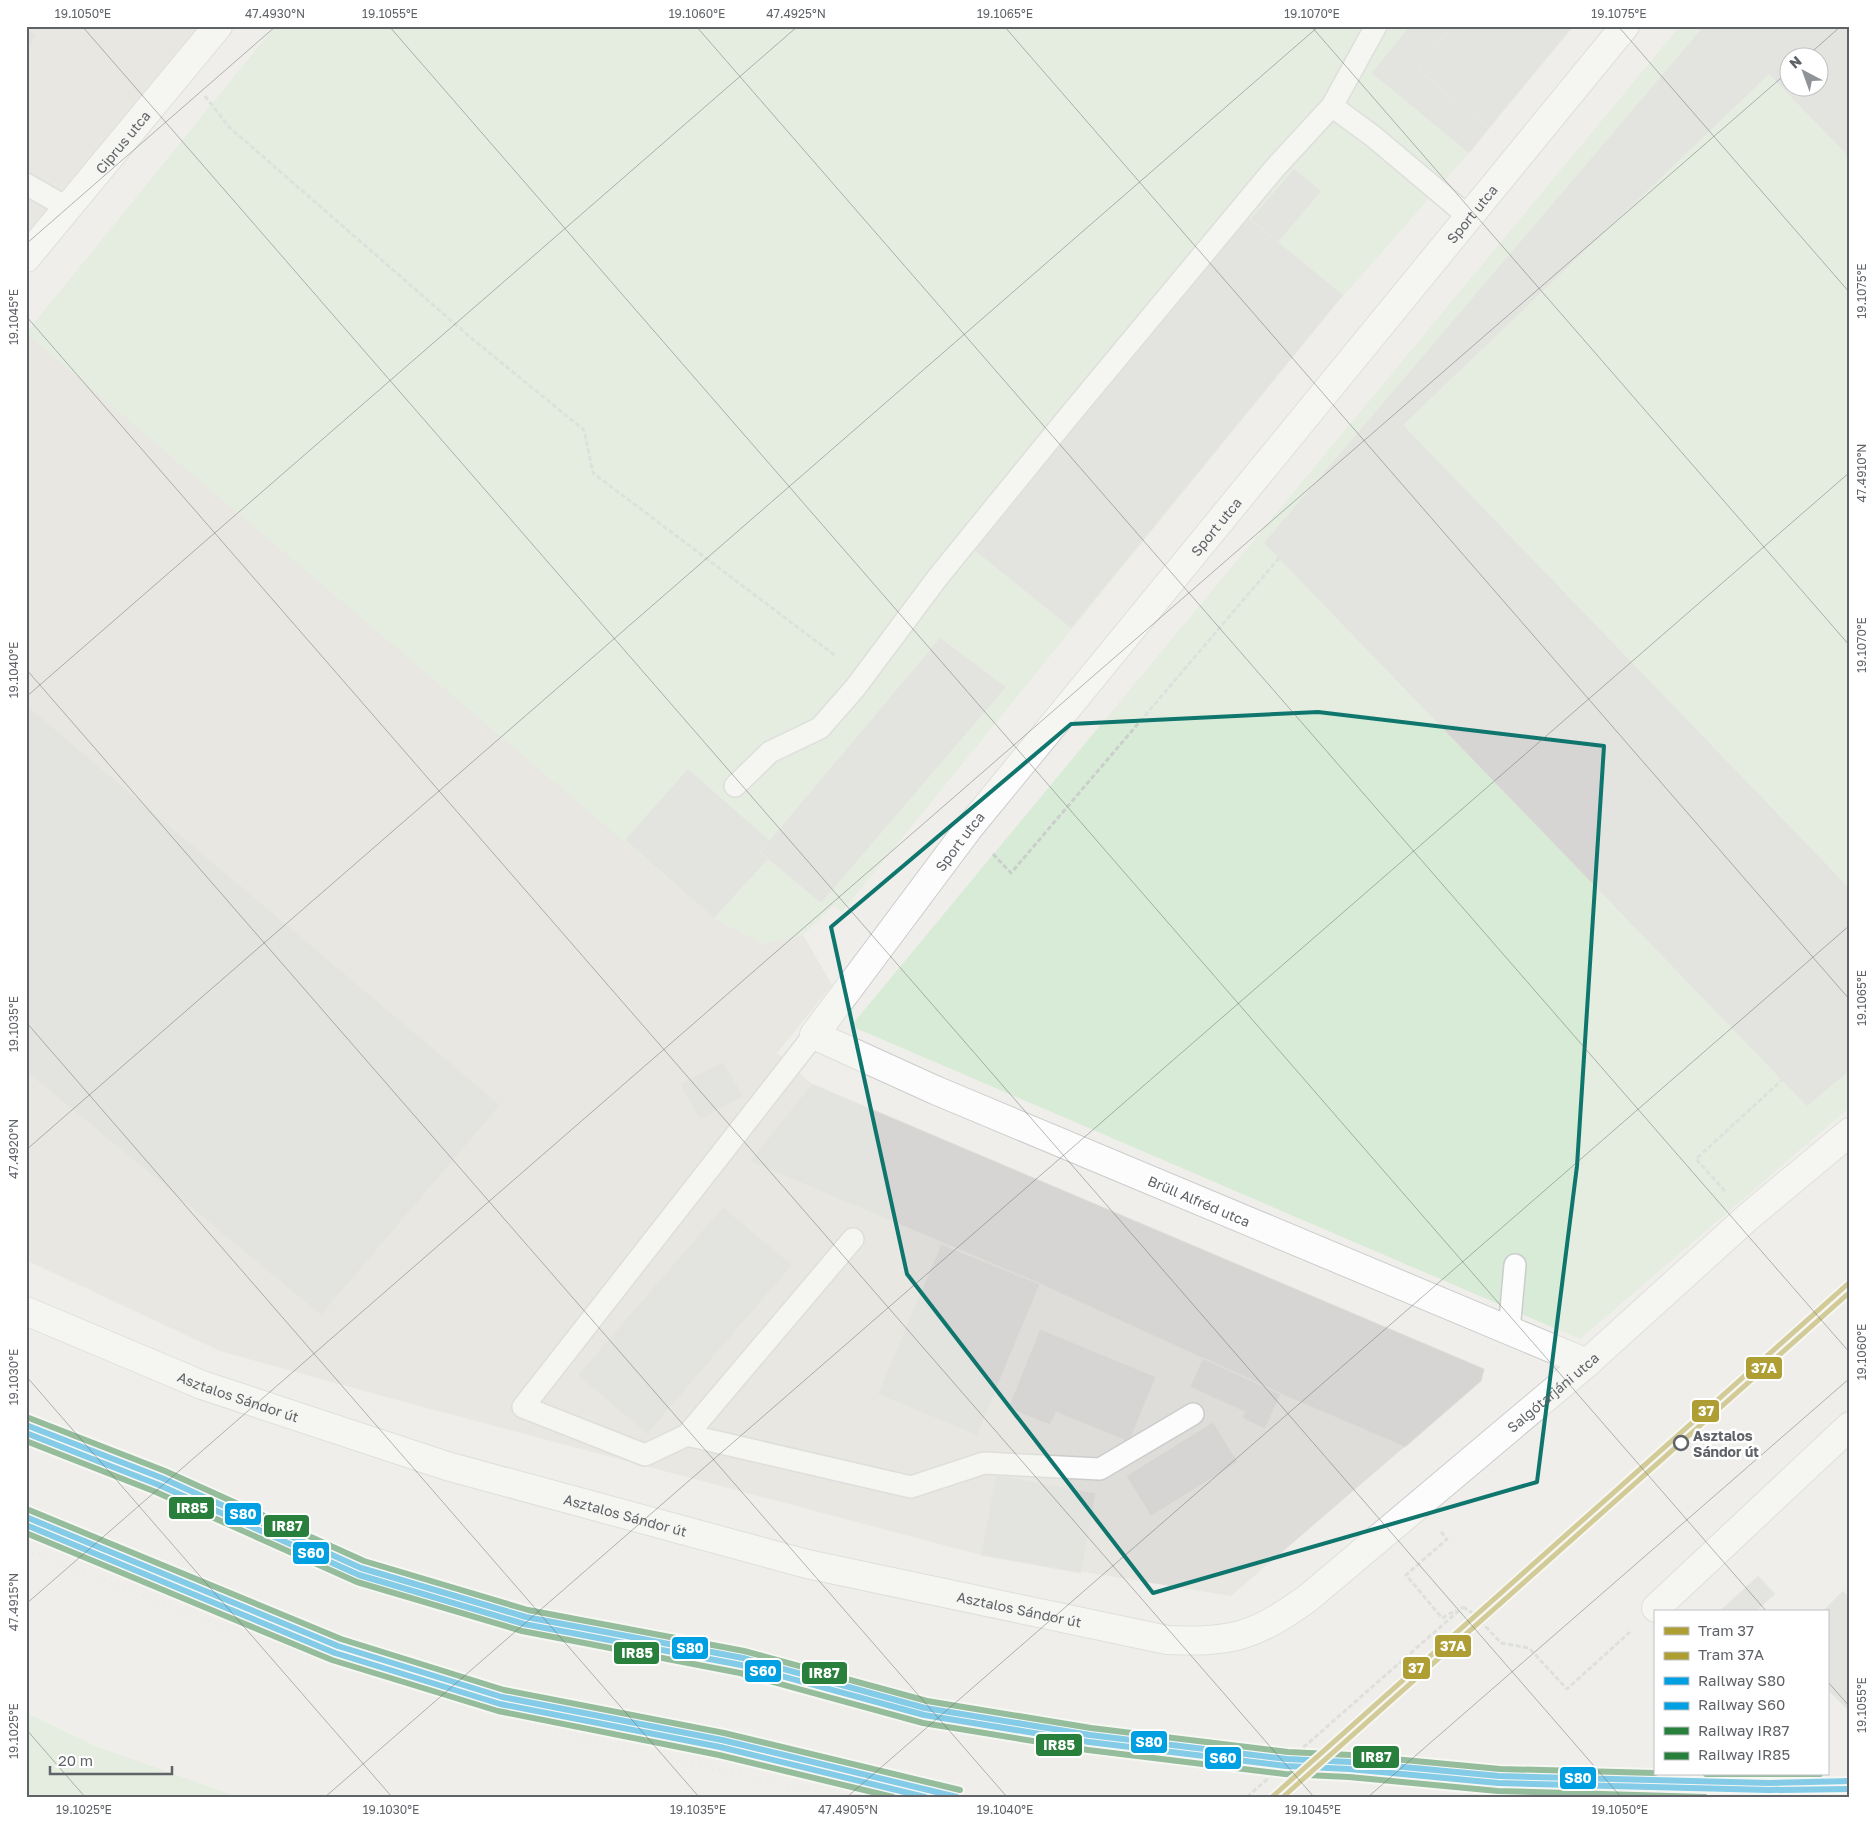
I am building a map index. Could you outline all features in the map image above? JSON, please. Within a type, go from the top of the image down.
[{"type":"street","name":"Ciprus utca","points":[[26,258],[218,26]]},
{"type":"street","name":"Sport utca","points":[[814,1035],[968,829],[1625,26]]},
{"type":"street","name":"Brüll Alfréd utca","points":[[814,1035],[935,1090],[1587,1363]]},
{"type":"street","name":"Salgótarjáni utca","points":[[1244,1635],[1278,1620],[1308,1598],[1587,1363],[1748,1217],[1850,1132]]},
{"type":"street","name":"Asztalos Sándor út","points":[[26,1311],[202,1385],[447,1466],[798,1561],[1167,1640],[1208,1642],[1244,1635]]},
{"type":"street","points":[[1656,1608],[1850,1426]]},
{"type":"lane","points":[[735,786],[770,752],[820,728],[864,677],[938,577],[1064,422],[1274,169],[1332,106],[1376,26]]},
{"type":"lane","points":[[1332,106],[1374,137],[1469,217]]},
{"type":"lane","points":[[26,184],[68,208]]},
{"type":"lane","points":[[814,1035],[523,1406],[645,1455],[687,1435],[853,1239]]},
{"type":"lane","points":[[1509,1330],[1515,1265]]},
{"type":"lane","points":[[687,1435],[911,1487],[984,1464],[1100,1468],[1193,1414]]},
{"type":"path","points":[[184,68],[229,128],[491,355],[584,430],[593,473],[864,677]]},
{"type":"path","points":[[1011,872],[1279,558]]},
{"type":"path","points":[[1748,1217],[1696,1159],[1782,1080]]},
{"type":"path","points":[[1447,1539],[1406,1576],[1442,1618],[1463,1606]]},
{"type":"path","points":[[1463,1606],[1474,1614],[1501,1643],[1530,1648],[1567,1689],[1656,1608]]},
{"type":"path","points":[[1247,1797],[1463,1606]]},
{"type":"highlighted area","points":[[1318,712],[1604,746],[1577,1166],[1537,1482],[1153,1593],[907,1274],[831,927],[1071,724]]},
{"type":"shaded area","points":[[26,26],[218,26],[26,258]]},
{"type":"shaded area","points":[[26,333],[761,944],[803,935],[832,985],[777,1053],[812,1084],[1484,1369],[1481,1381],[1231,1596],[981,1555],[220,1351],[26,1260]]},
{"type":"green space","points":[[275,26],[1574,26],[1469,153],[1332,309],[842,912],[834,905],[803,935],[761,944],[714,918],[26,333]]},
{"type":"green space","points":[[1680,26],[1850,26],[1850,1107],[1580,1339],[851,1026]]},
{"type":"green space","points":[[26,1713],[95,1746],[238,1797],[26,1797]]},
{"type":"building","points":[[1410,26],[1452,26],[1417,69],[1489,128],[1469,153],[1372,73]]},
{"type":"building","points":[[1452,26],[1573,26],[1489,128],[1417,69]]},
{"type":"building","points":[[1704,26],[1850,26],[1850,158],[1792,98],[1828,98],[1828,48],[1778,48],[1778,83],[1769,74],[1403,425],[1850,889],[1850,1070],[1807,1106],[1264,543]]},
{"type":"building","points":[[26,30],[36,35],[26,54]]},
{"type":"building","points":[[1294,169],[1321,191],[1278,242],[1251,219]]},
{"type":"building","points":[[1235,207],[1343,295],[1071,628],[962,540]]},
{"type":"building","points":[[940,638],[1006,687],[821,903],[760,852]]},
{"type":"building","points":[[26,705],[500,1105],[321,1315],[26,1071]]},
{"type":"building","points":[[688,769],[770,841],[760,852],[768,859],[714,918],[625,840]]},
{"type":"building","points":[[723,1062],[743,1096],[700,1120],[680,1084]]},
{"type":"building","points":[[812,1084],[1484,1369],[1481,1381],[1405,1447],[1281,1394],[1040,1284],[750,1161]]},
{"type":"building","points":[[723,1207],[792,1265],[647,1434],[578,1375]]},
{"type":"building","points":[[941,1244],[1040,1284],[977,1435],[878,1394]]},
{"type":"building","points":[[1040,1329],[1156,1377],[1129,1442],[1056,1412],[1050,1425],[1008,1408]]},
{"type":"building","points":[[1203,1358],[1281,1394],[1265,1429],[1242,1418],[1245,1412],[1190,1387]]},
{"type":"building","points":[[1213,1422],[1238,1462],[1151,1516],[1126,1476]]},
{"type":"building","points":[[996,1475],[1096,1493],[1081,1573],[981,1555]]},
{"type":"building","points":[[1758,1576],[1775,1594],[1757,1610],[1721,1610]]},
{"type":"building","points":[[1843,1591],[1848,1597],[1850,1596],[1850,1708],[1848,1710],[1828,1690],[1828,1610],[1824,1610]]},
{"type":"railway","points":[[26,1549],[227,1627],[431,1694],[638,1750],[848,1797]]},
{"type":"tram line","name":"37","points":[[1272,1797],[1850,1282]]},
{"type":"tram line","name":"37A","points":[[1283,1797],[1850,1292]]},
{"type":"rail line","name":"IR87","points":[[29,1418],[165,1471],[364,1561],[528,1610],[744,1651],[927,1701],[1091,1728],[1288,1752],[1351,1755],[1500,1769],[1654,1773]]},
{"type":"rail line","name":"S80","points":[[26,1425],[162,1478],[361,1568],[526,1617],[743,1658],[925,1708],[1090,1735],[1287,1759],[1350,1762],[1499,1776],[1769,1783],[1850,1781]]},
{"type":"rail line","name":"S60","points":[[26,1433],[159,1485],[359,1575],[524,1624],[741,1665],[924,1715],[1089,1742],[1286,1766],[1349,1769],[1498,1783],[1769,1790],[1850,1789]]},
{"type":"rail line","name":"IR85","points":[[26,1441],[156,1492],[357,1582],[522,1631],[740,1673],[923,1723],[1088,1750],[1285,1774],[1349,1777],[1498,1791],[1705,1797]]},
{"type":"rail line","name":"IR87","points":[[29,1510],[341,1639],[504,1690],[724,1733],[960,1790]]},
{"type":"rail line","name":"S80","points":[[26,1517],[338,1646],[502,1697],[722,1740],[957,1797]]},
{"type":"rail line","name":"S60","points":[[26,1525],[335,1653],[500,1704],[720,1747],[925,1797]]},
{"type":"rail line","name":"IR85","points":[[26,1533],[332,1660],[498,1711],[719,1755],[893,1797]]},
{"type":"place","name":"Asztalos Sándor út","points":[[1681,1443]]}]
